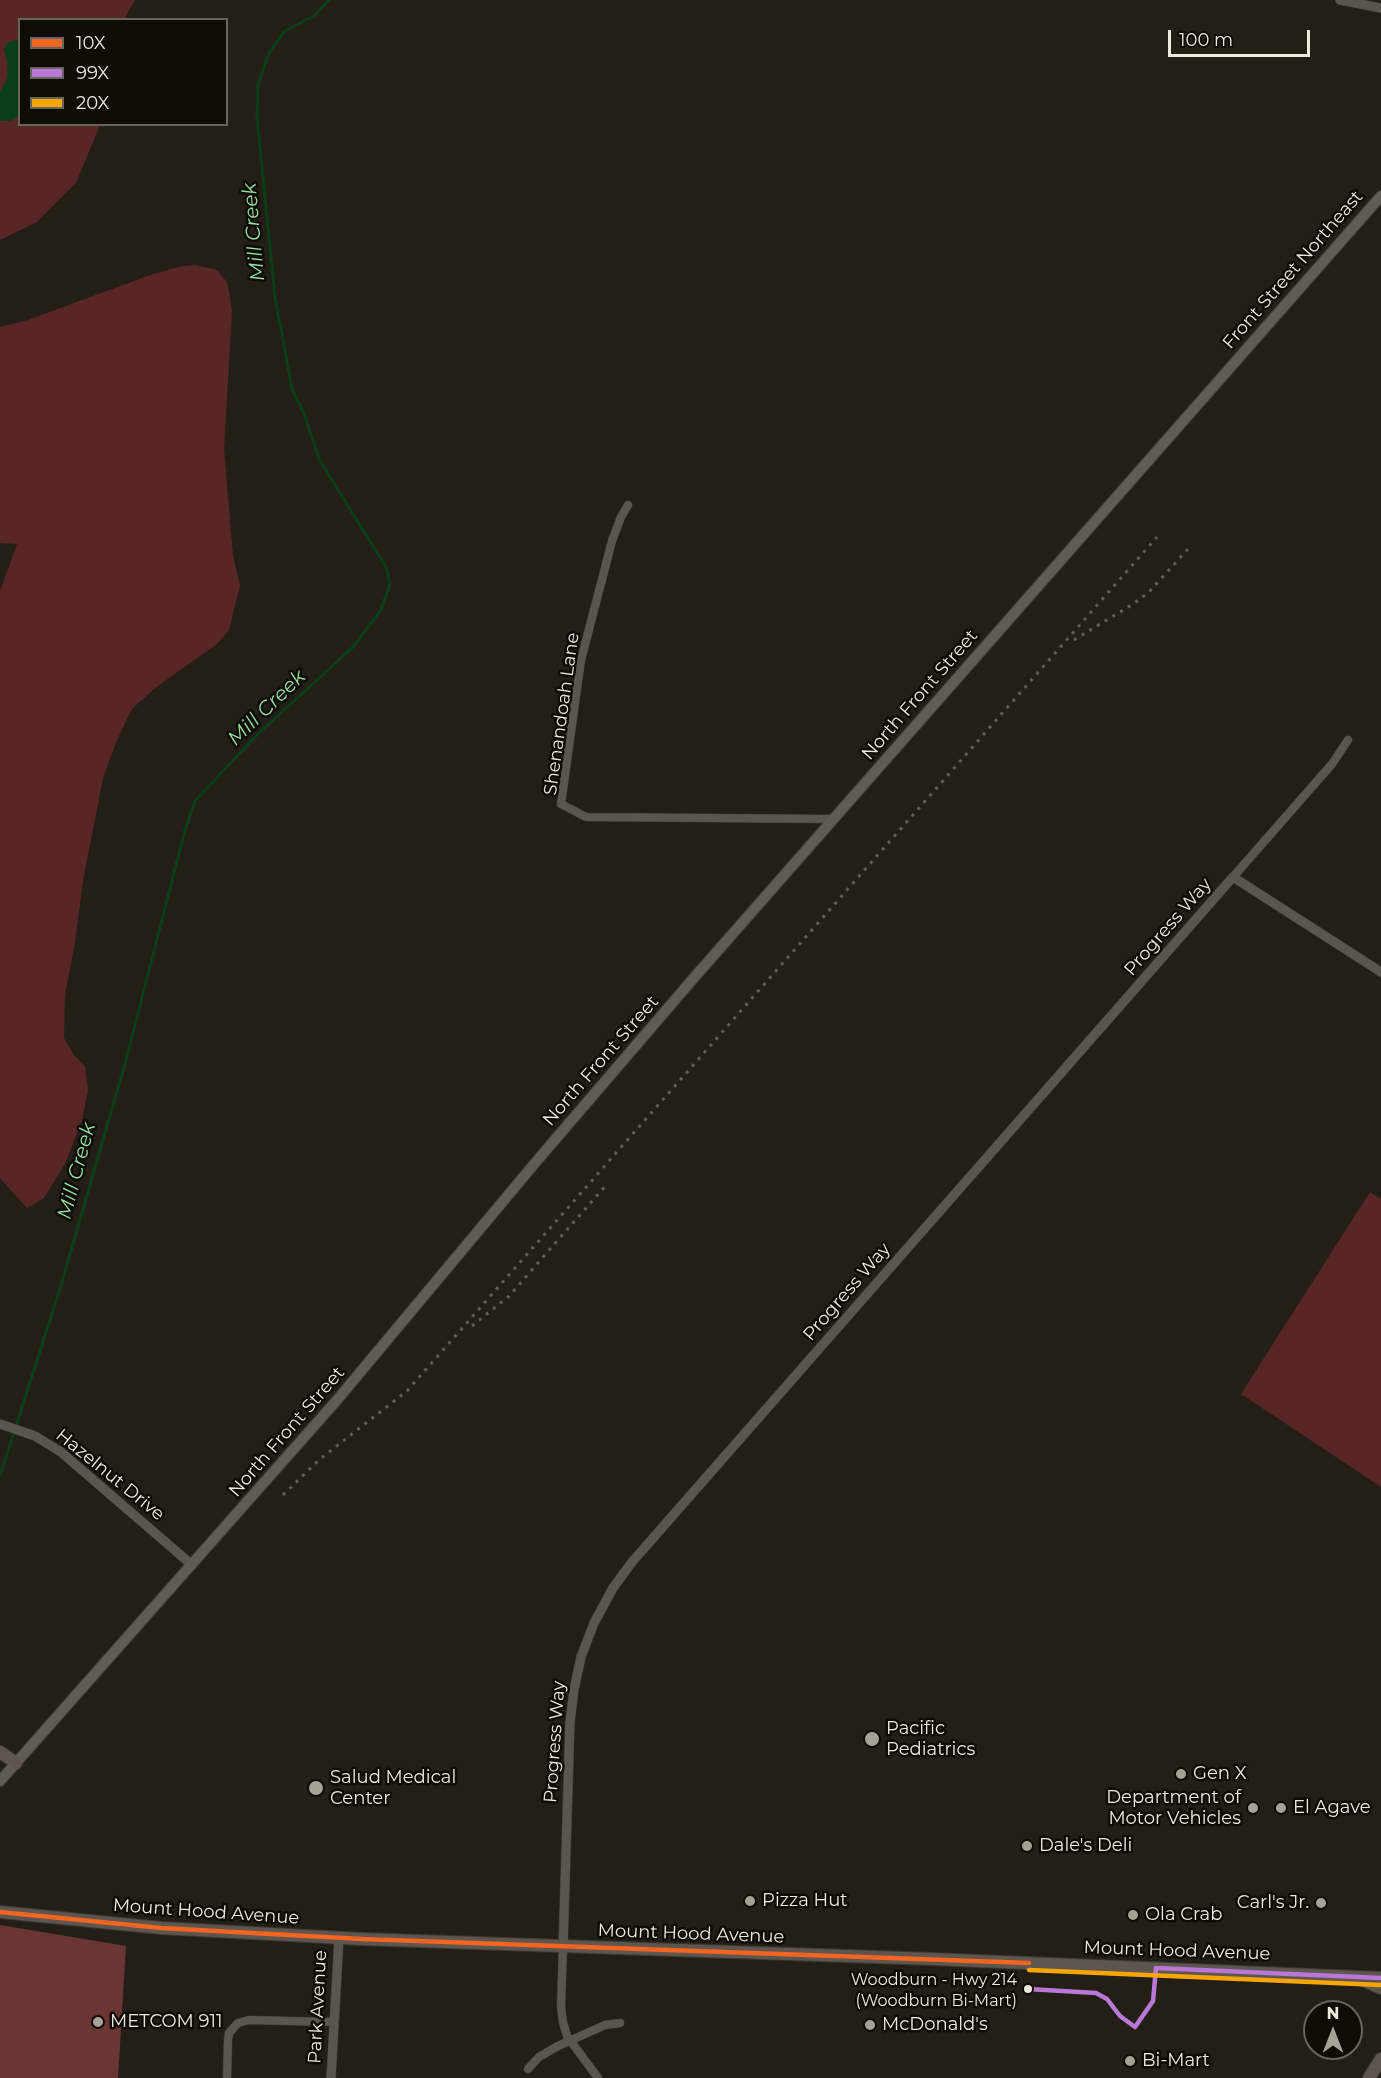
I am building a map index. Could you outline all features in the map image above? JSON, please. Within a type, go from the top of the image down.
[{"type":"main road","name":"Front Street Northeast","points":[[1230,366],[1381,196]]},
{"type":"main road","name":"North Front Street","points":[[0,1781],[337,1400],[549,1146],[1230,366]]},
{"type":"main road","points":[[0,1752],[16,1763]]},
{"type":"main road","name":"Mount Hood Avenue","points":[[0,1912],[161,1928],[339,1938],[1381,1978]]},
{"type":"main road","points":[[1356,1977],[1381,1988]]},
{"type":"main road","points":[[1369,2078],[1381,2059]]},
{"type":"street","points":[[1340,0],[1381,8]]},
{"type":"street","name":"Shenandoah Lane","points":[[628,505],[612,541],[581,660],[561,804],[586,817],[833,819]]},
{"type":"street","name":"Progress Way","points":[[563,1948],[572,1702],[577,1672],[585,1646],[613,1587],[632,1562],[1332,764],[1348,740]]},
{"type":"street","points":[[1233,878],[1381,972]]},
{"type":"street","name":"Hazelnut Drive","points":[[3,1425],[26,1433],[61,1452],[192,1565]]},
{"type":"street","name":"Park Avenue","points":[[331,2078],[339,1938]]},
{"type":"street","points":[[563,1948],[561,2014],[564,2029],[598,2078]]},
{"type":"street","points":[[227,2078],[228,2040],[230,2032],[238,2023],[249,2020],[333,2022]]},
{"type":"street","points":[[528,2069],[539,2057],[570,2040],[605,2025],[620,2023]]},
{"type":"shaded area","points":[[0,0],[135,0],[125,18],[18,18],[18,126],[100,126],[76,183],[37,222],[0,240]]},
{"type":"shaded area","points":[[18,39],[18,117],[11,121],[0,121],[0,92],[6,81],[8,67],[4,49],[7,43]]},
{"type":"shaded area","points":[[196,265],[217,270],[227,282],[230,296],[232,313],[224,449],[233,555],[240,586],[229,630],[217,644],[155,688],[132,709],[116,742],[103,778],[83,881],[65,995],[64,1038],[74,1055],[85,1066],[88,1091],[82,1120],[65,1164],[44,1198],[27,1208],[0,1178],[0,591],[17,544],[0,543],[0,327],[28,320],[150,275],[182,266]]},
{"type":"shaded area","points":[[1370,1192],[1381,1199],[1381,1487],[1241,1394]]},
{"type":"shaded area","points":[[0,1925],[126,1946],[118,2078],[0,2078]]},
{"type":"waterway","name":"Mill Creek","points":[[0,1476],[59,1292],[125,1064],[185,830],[195,801],[257,735],[353,647],[381,610],[390,584],[386,567],[320,461],[303,411],[292,389],[275,297],[257,118],[258,85],[269,53],[285,31],[315,15],[329,0]]},
{"type":"railway","points":[[283,1495],[320,1459],[407,1391],[1157,537]]},
{"type":"railway","points":[[1074,640],[1148,593],[1188,549]]},
{"type":"railway","points":[[472,1326],[509,1296],[608,1183]]},
{"type":"transit line","name":"10X","points":[[0,1912],[161,1928],[362,1939],[1029,1963]]},
{"type":"transit line","name":"99X","points":[[1156,1968],[1381,1978]]},
{"type":"transit line","name":"99X","points":[[1135,2027],[1153,2001],[1156,1968]]},
{"type":"transit line","name":"20X","points":[[1029,1970],[1381,1985]]},
{"type":"transit line","name":"99X","points":[[1028,1989],[1096,1993],[1107,1999],[1120,2016],[1135,2027]]},
{"type":"place","name":"Pacific Pediatrics","points":[[872,1739]]},
{"type":"place","name":"Gen X","points":[[1181,1774]]},
{"type":"place","name":"Salud Medical Center","points":[[316,1788]]},
{"type":"place","name":"Department of Motor Vehicles","points":[[1253,1808]]},
{"type":"place","name":"El Agave","points":[[1281,1808]]},
{"type":"place","name":"Dale's Deli","points":[[1027,1846]]},
{"type":"place","name":"Pizza Hut","points":[[750,1901]]},
{"type":"place","name":"Carl's Jr.","points":[[1321,1903]]},
{"type":"place","name":"Ola Crab","points":[[1133,1915]]},
{"type":"place","name":"Woodburn - Hwy 214 (Woodburn Bi-Mart)","points":[[1028,1989]]},
{"type":"place","name":"METCOM 911","points":[[98,2022]]},
{"type":"place","name":"McDonald's","points":[[870,2025]]},
{"type":"place","name":"Bi-Mart","points":[[1130,2061]]}]
